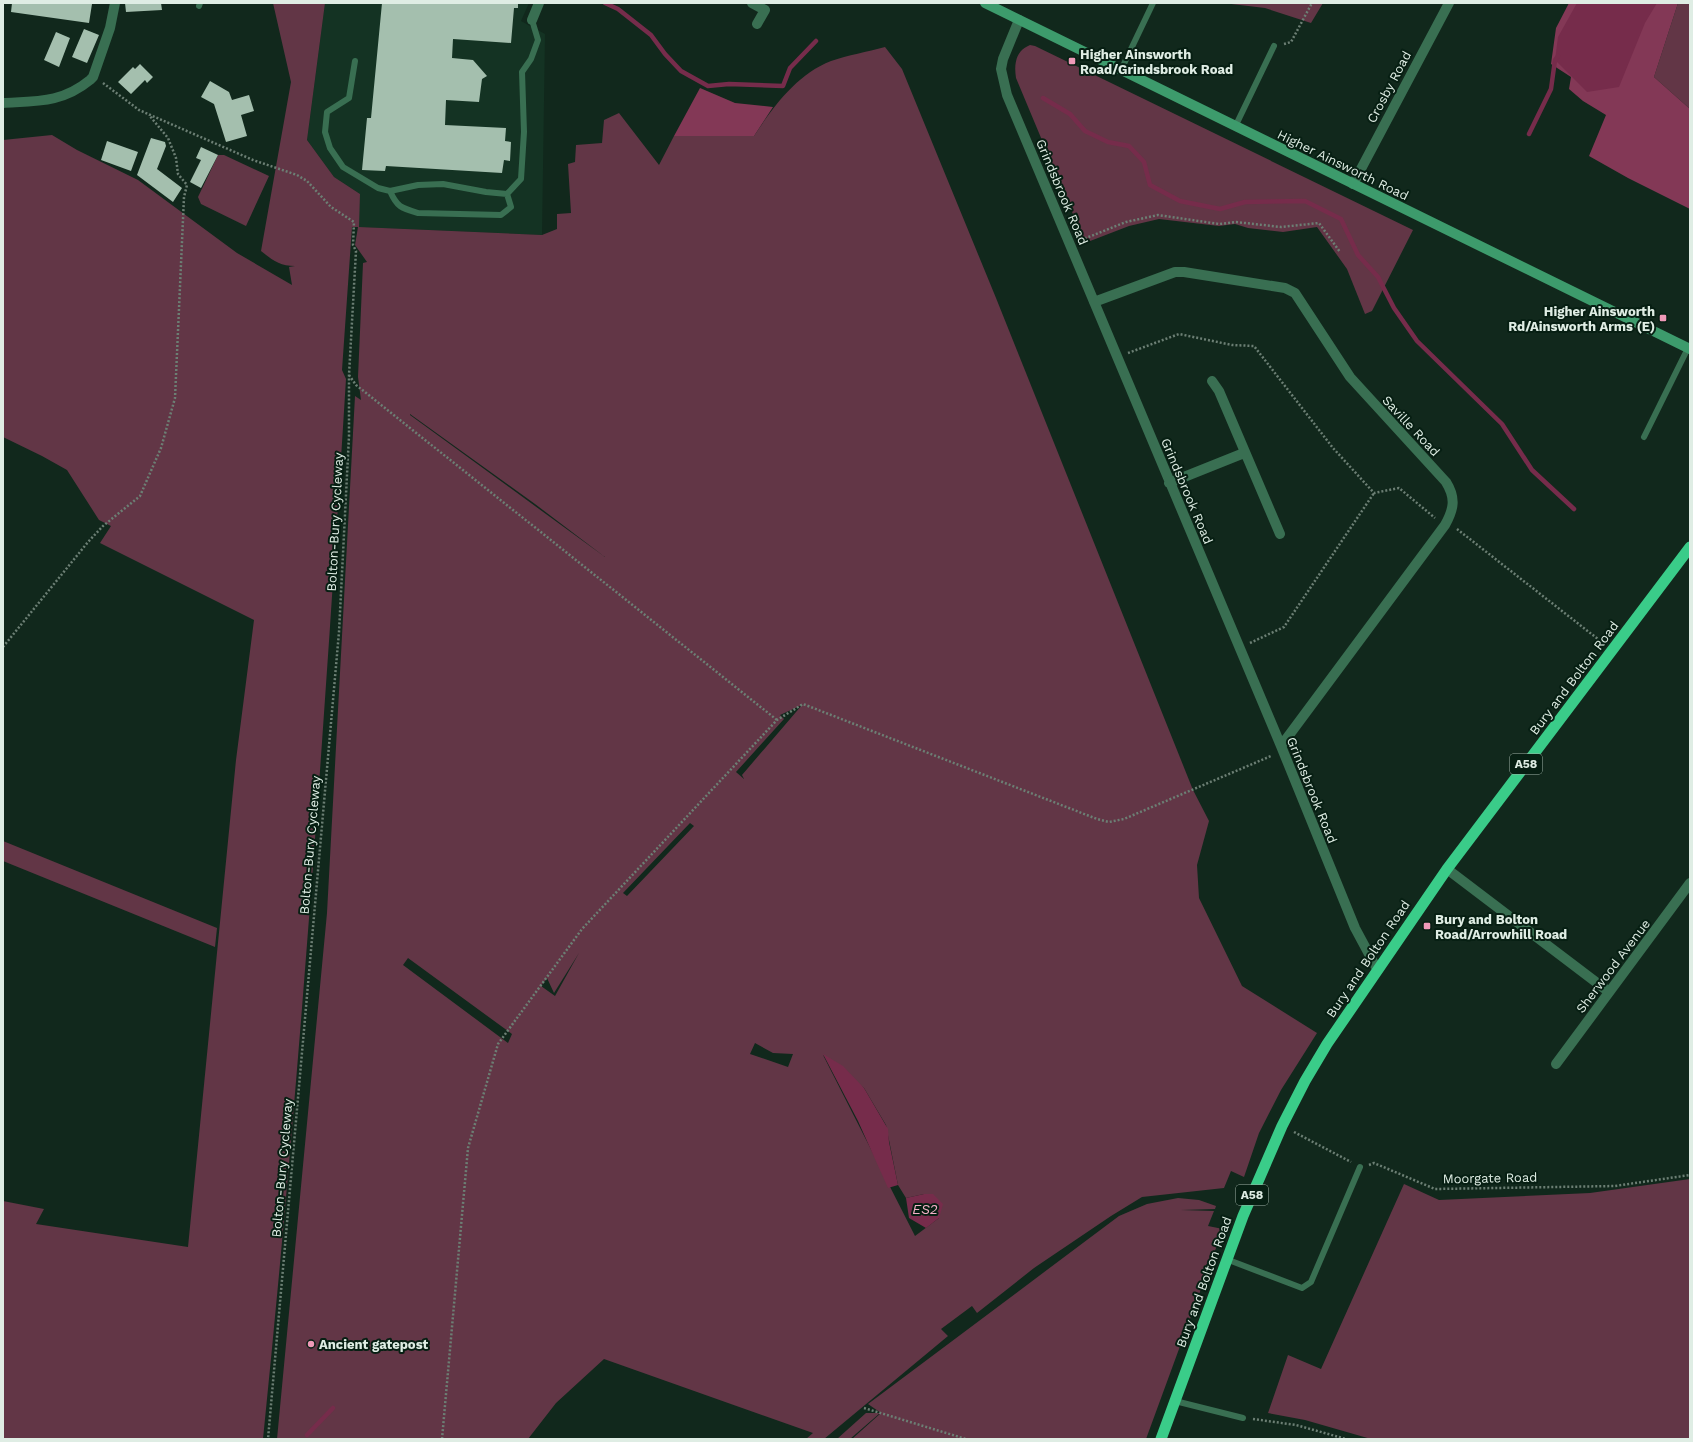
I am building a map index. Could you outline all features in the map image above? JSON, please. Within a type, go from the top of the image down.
[{"type":"highway","name":"Bury and Bolton Road","points":[[1161,1439],[1226,1259],[1282,1126],[1326,1044],[1447,869],[1690,547]]},
{"type":"main road","name":"Higher Ainsworth Road","points":[[990,4],[1120,70],[1689,349]]},
{"type":"street","points":[[3,103],[52,100],[68,95],[93,77],[110,28],[115,3]]},
{"type":"street","points":[[532,20],[540,3]]},
{"type":"street","points":[[752,3],[765,10],[757,24]]},
{"type":"street","name":"Crosby Road","points":[[1353,184],[1449,3]]},
{"type":"street","name":"Grindsbrook Road","points":[[1019,20],[1003,59],[1001,69],[1002,79],[1007,95],[1238,649],[1282,749],[1354,928],[1378,969]]},
{"type":"street","name":"Saville Road","points":[[1094,302],[1175,272],[1184,272],[1285,288],[1295,293],[1350,377],[1446,482],[1452,493],[1454,504],[1446,523],[1282,749]]},
{"type":"street","points":[[1212,381],[1218,391],[1280,534]]},
{"type":"street","points":[[1169,483],[1244,453]]},
{"type":"street","points":[[1447,869],[1609,992]]},
{"type":"street","name":"Sherwood Avenue","points":[[1556,1064],[1690,883]]},
{"type":"lane","points":[[1120,70],[1153,3]]},
{"type":"lane","points":[[507,194],[521,178],[524,132],[522,72],[531,59],[538,40],[532,20]]},
{"type":"lane","points":[[1235,126],[1274,46]]},
{"type":"lane","points":[[355,61],[349,98],[327,112],[327,137],[330,148],[343,167],[378,188],[390,191],[418,185],[443,184],[486,192],[507,194]]},
{"type":"lane","points":[[390,191],[396,204],[405,209],[418,213],[501,215],[510,207],[507,194]]},
{"type":"lane","points":[[1644,437],[1689,349]]},
{"type":"lane","points":[[1226,1259],[1302,1288],[1311,1282],[1360,1167]]},
{"type":"lane","points":[[1175,1401],[1243,1418]]},
{"type":"path","points":[[1274,46],[1291,42],[1312,3]]},
{"type":"path","points":[[3,648],[88,542],[103,526],[140,496],[162,448],[175,398],[184,197],[187,186],[178,174],[176,158],[168,138],[147,113],[139,110],[93,77]]},
{"type":"path","name":"Bolton-Bury Cycleway","points":[[147,113],[253,160],[297,175],[308,181],[331,207],[354,222],[353,245],[356,251],[349,375],[349,444],[339,632],[268,1439]]},
{"type":"path","points":[[1070,244],[1126,222],[1164,215],[1219,224],[1236,222],[1281,227],[1319,223],[1340,252]]},
{"type":"path","points":[[1116,357],[1179,334],[1232,345],[1254,346],[1333,448],[1374,493]]},
{"type":"path","points":[[349,375],[356,384],[777,720]]},
{"type":"path","points":[[1238,649],[1284,627],[1374,493],[1399,488],[1612,650]]},
{"type":"path","points":[[442,1439],[468,1148],[498,1044],[582,929],[777,720],[803,704],[1097,819],[1109,822],[1124,819],[1282,749]]},
{"type":"path","points":[[1282,1126],[1360,1167]]},
{"type":"path","name":"Moorgate Road","points":[[1360,1167],[1374,1163],[1435,1189],[1615,1186],[1690,1175]]},
{"type":"path","points":[[864,1408],[966,1439]]},
{"type":"path","points":[[1243,1418],[1296,1425],[1346,1439]]},
{"type":"shaded area","points":[[273,3],[325,3],[307,140],[334,177],[360,194],[359,227],[542,235],[557,229],[557,214],[571,213],[568,164],[575,162],[576,145],[602,143],[604,120],[619,113],[659,165],[674,136],[754,136],[769,114],[787,92],[807,74],[831,61],[885,47],[902,69],[996,298],[1193,790],[1209,821],[1197,865],[1199,898],[1242,986],[1317,1033],[1281,1090],[1259,1133],[1244,1177],[1231,1171],[1224,1188],[1142,1197],[1111,1216],[1034,1268],[977,1313],[972,1306],[941,1329],[948,1336],[824,1439],[806,1439],[813,1433],[604,1359],[556,1403],[528,1439],[277,1439],[327,913],[355,396],[361,400],[358,377],[363,263],[367,262],[355,245],[358,227],[352,227],[342,370],[346,379],[320,777],[288,1174],[263,1439],[3,1439],[3,1201],[44,1209],[36,1224],[188,1247],[236,760],[254,620],[100,543],[111,526],[99,520],[67,470],[3,437],[3,140],[52,135],[77,150],[138,180],[237,253],[292,285],[289,267],[295,266],[276,262],[261,251],[291,82]],"holes":[[[410,415],[535,504],[605,557]],[[802,705],[742,775],[744,779],[736,772],[784,719],[780,715]],[[690,823],[694,826],[627,896],[623,893]],[[579,953],[555,996],[541,986],[547,978],[554,993]],[[408,958],[512,1034],[508,1043],[403,965]],[[755,1043],[773,1053],[793,1054],[788,1067],[750,1054]],[[823,1055],[864,1088],[886,1125],[898,1185],[906,1198],[924,1194],[939,1218],[915,1236]]]},
{"type":"shaded area","points":[[325,3],[529,3],[521,21],[545,34],[542,235],[358,227],[360,194],[334,177],[307,140]]},
{"type":"shaded area","points":[[1223,3],[1323,3],[1311,23],[1265,8]]},
{"type":"shaded area","points":[[1569,3],[1678,3],[1654,77],[1690,109],[1690,209],[1628,178],[1589,156],[1606,115],[1583,101],[1569,89],[1571,77],[1551,64],[1556,28]]},
{"type":"shaded area","points":[[1678,3],[1690,3],[1690,109],[1654,77]]},
{"type":"shaded area","points":[[1030,45],[1035,46],[1413,230],[1372,311],[1365,314],[1347,269],[1317,227],[1283,232],[1248,228],[1235,224],[1219,226],[1159,219],[1129,226],[1085,243],[1016,78],[1015,68],[1018,55]]},
{"type":"shaded area","points":[[700,88],[735,103],[773,107],[754,136],[674,136]]},
{"type":"shaded area","points":[[218,155],[224,155],[269,176],[246,226],[201,204],[198,197]]},
{"type":"shaded area","points":[[3,841],[217,928],[215,947],[3,861]]},
{"type":"shaded area","points":[[1690,1179],[1690,1439],[1371,1439],[1305,1420],[1268,1413],[1288,1355],[1321,1369],[1404,1184],[1439,1200],[1590,1193]]},
{"type":"shaded area","points":[[1178,1198],[1199,1200],[1216,1206],[1215,1209],[1181,1210],[1214,1211],[1208,1226],[1223,1229],[1146,1439],[852,1439],[881,1413],[868,1404],[1119,1216],[1147,1204]]},
{"type":"shaded area","points":[[866,1413],[880,1413],[850,1439],[837,1439]]},
{"type":"water","points":[[1577,3],[1657,3],[1645,23],[1619,87],[1587,92],[1555,60],[1558,37]]},
{"type":"water","points":[[823,1054],[843,1066],[864,1088],[888,1129],[889,1142],[898,1185],[888,1188],[858,1121]]},
{"type":"water","name":"ES2","points":[[924,1194],[933,1194],[943,1204],[939,1218],[926,1228],[909,1218],[906,1198]]},
{"type":"building","points":[[12,3],[92,4],[89,23],[11,12]]},
{"type":"building","points":[[125,3],[161,3],[162,10],[126,12]]},
{"type":"building","points":[[382,3],[518,3],[518,8],[514,8],[511,43],[453,39],[452,58],[473,60],[487,76],[482,79],[479,102],[446,100],[445,125],[506,128],[505,141],[511,142],[510,161],[504,160],[502,173],[386,166],[385,171],[362,170],[367,118],[371,118]]},
{"type":"building","points":[[84,29],[99,35],[87,63],[72,57]]},
{"type":"building","points":[[56,32],[70,38],[59,67],[44,60]]},
{"type":"building","points":[[140,64],[153,77],[147,83],[145,80],[131,94],[118,82],[133,67],[135,69]]},
{"type":"building","points":[[210,81],[229,92],[232,100],[249,95],[254,111],[241,115],[247,136],[226,142],[214,104],[201,97]]},
{"type":"building","points":[[151,138],[165,142],[166,146],[157,169],[182,188],[173,202],[137,175]]},
{"type":"building","points":[[107,141],[138,152],[131,171],[101,160]]},
{"type":"building","points":[[201,147],[218,155],[201,188],[190,182],[201,160],[196,158]]},
{"type":"waterway","points":[[605,3],[618,9],[651,35],[665,54],[681,71],[708,86],[729,84],[783,86],[790,68],[816,41]]},
{"type":"waterway","points":[[1529,134],[1551,89],[1555,60],[1558,56]]},
{"type":"waterway","points":[[1043,98],[1070,114],[1085,131],[1108,142],[1129,146],[1144,162],[1150,185],[1180,201],[1220,209],[1245,202],[1305,201],[1341,219],[1358,255],[1378,277],[1394,308],[1417,341],[1502,424],[1532,470],[1574,509]]},
{"type":"waterway","points":[[307,1435],[333,1408]]},
{"type":"place","name":"Higher Ainsworth Road/Grindsbrook Road","points":[[1072,61]]},
{"type":"place","name":"Higher Ainsworth Rd/Ainsworth Arms (E)","points":[[1663,318]]},
{"type":"place","name":"Bury and Bolton Road/Arrowhill Road","points":[[1427,926]]},
{"type":"place","name":"Ancient gatepost","points":[[311,1344]]}]
